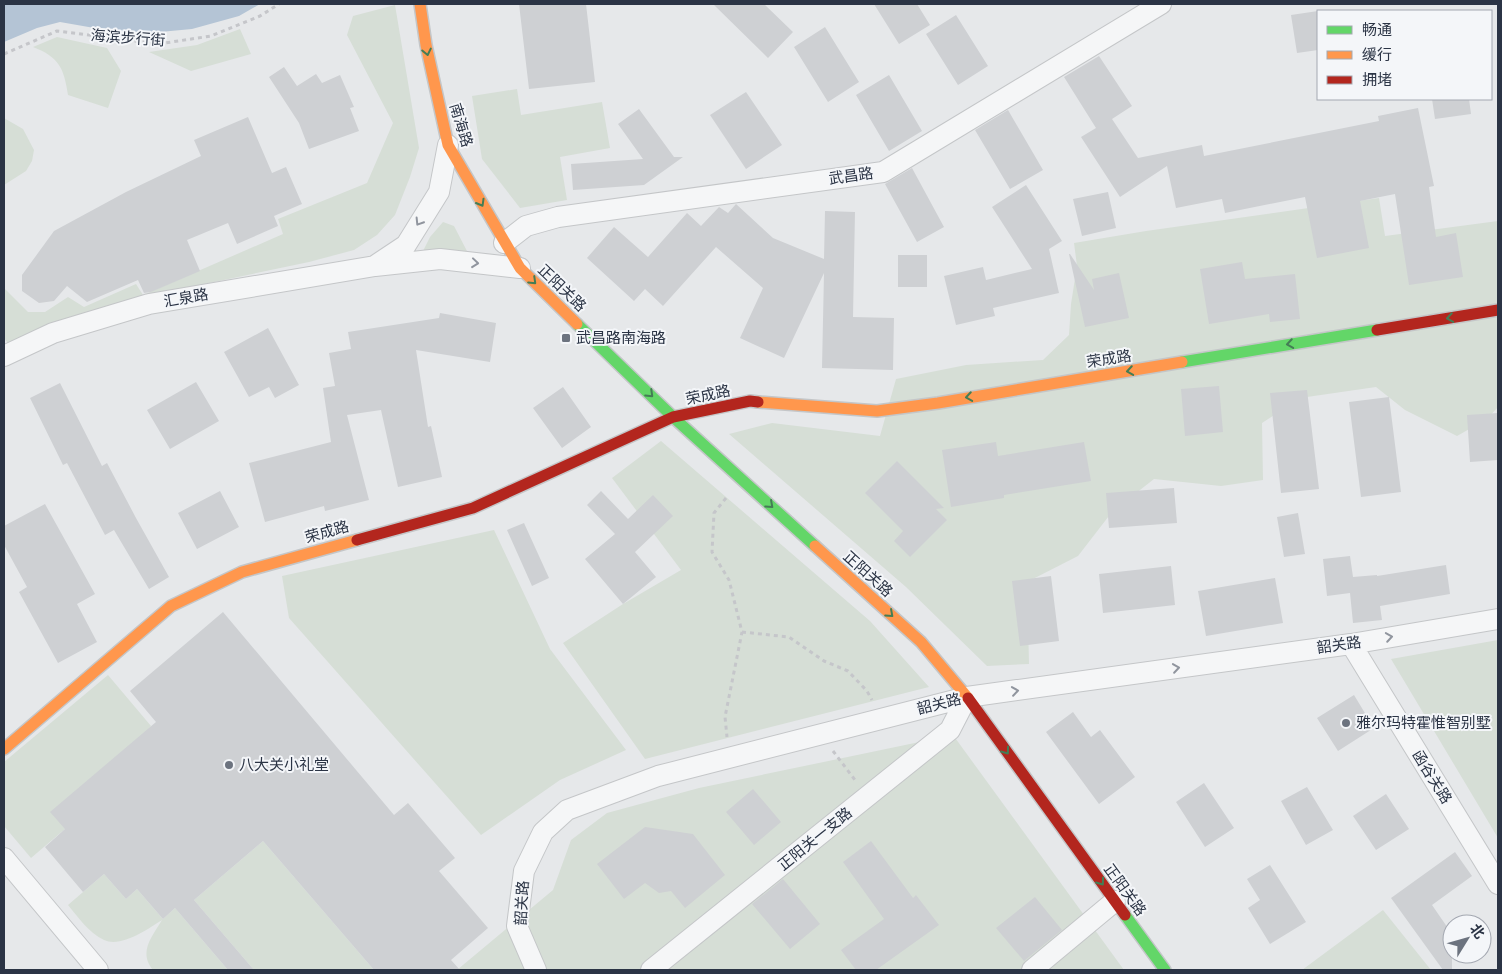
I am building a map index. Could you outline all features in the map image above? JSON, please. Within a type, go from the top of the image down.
[{"type":"street","name":"南海路","points":[[420,4],[426,45],[448,145],[504,243]]},
{"type":"street","name":"武昌路","points":[[504,243],[526,226],[558,217],[883,172],[1161,4]]},
{"type":"street","points":[[375,266],[406,245],[439,192],[448,145]]},
{"type":"street","name":"正阳关路","points":[[504,243],[520,268],[673,417],[921,642],[967,697],[1165,970]]},
{"type":"street","name":"汇泉路","points":[[4,356],[53,334],[149,304],[375,266],[440,259],[520,268]]},
{"type":"street","name":"荣成路","points":[[4,749],[171,606],[242,572],[473,508],[673,417],[750,401],[877,411],[886,410],[1498,310]]},
{"type":"street","name":"韶关路","points":[[536,970],[517,926],[524,871],[543,832],[567,810],[658,776],[967,697],[1351,644],[1498,619]]},
{"type":"street","name":"函谷关路","points":[[1351,644],[1498,884]]},
{"type":"street","name":"正阳关一支路","points":[[651,970],[950,730],[967,697]]},
{"type":"street","points":[[4,858],[98,970]]},
{"type":"street","points":[[1032,970],[1115,901]]},
{"type":"path","name":"海滨步行街","points":[[4,54],[57,31],[158,44],[211,36],[260,16],[279,4]]},
{"type":"path","points":[[729,758],[725,717],[742,632],[730,580],[712,552],[714,513],[742,480]]},
{"type":"path","points":[[742,632],[789,637],[824,662],[848,671],[867,691],[882,719]]},
{"type":"path","points":[[821,734],[867,797]]},
{"type":"shaded area","points":[[395,5],[419,148],[395,215],[377,235],[354,250],[309,262],[181,289],[10,346],[4,338],[4,288],[28,312],[45,312],[68,297],[84,307],[136,284],[143,295],[283,234],[278,219],[367,183],[393,123],[347,35],[353,16]]},
{"type":"shaded area","points":[[240,29],[251,54],[191,71],[149,52],[197,45]]},
{"type":"shaded area","points":[[57,37],[107,48],[121,71],[108,108],[68,95],[59,65],[49,55],[33,47]]},
{"type":"shaded area","points":[[517,89],[521,115],[602,102],[610,148],[560,157],[567,200],[520,208],[482,159],[472,96]]},
{"type":"shaded area","points":[[4,118],[23,129],[34,150],[32,161],[26,171],[4,185]]},
{"type":"shaded area","points":[[1379,198],[1385,236],[1498,221],[1498,407],[1487,419],[1457,436],[1405,410],[1376,387],[1300,398],[1262,423],[1263,480],[1221,486],[1154,479],[1112,512],[1078,556],[1027,582],[1029,664],[987,666],[906,587],[729,434],[772,423],[880,436],[896,379],[966,365],[1043,360],[1069,335],[1071,304],[1077,266],[1074,243]]},
{"type":"shaded area","points":[[443,222],[454,226],[468,253],[421,255],[430,237]]},
{"type":"shaded area","points":[[661,441],[870,621],[929,687],[645,759],[563,643],[623,604],[681,570],[612,478]]},
{"type":"shaded area","points":[[494,530],[550,649],[626,750],[560,780],[481,835],[289,618],[282,576]]},
{"type":"shaded area","points":[[1498,640],[1498,838],[1391,659]]},
{"type":"shaded area","points":[[108,675],[151,726],[65,829],[31,858],[4,826],[4,762]]},
{"type":"shaded area","points":[[953,735],[1124,970],[457,970],[553,890],[571,840],[607,813],[699,788]]},
{"type":"shaded area","points":[[263,841],[374,970],[254,970],[194,900]]},
{"type":"shaded area","points":[[104,874],[126,899],[137,889],[163,919],[175,908],[228,970],[153,970],[147,957],[148,945],[162,920],[126,940],[118,942],[104,940],[93,933],[68,905]]},
{"type":"shaded area","points":[[1383,910],[1431,970],[1302,970]]},
{"type":"water","points":[[4,4],[260,4],[239,16],[192,29],[149,33],[100,29],[60,22],[37,28],[4,42]]},
{"type":"building","points":[[519,4],[586,4],[595,82],[529,89]]},
{"type":"building","points":[[713,4],[764,4],[793,32],[768,58]]},
{"type":"building","points":[[874,4],[917,4],[930,25],[899,44]]},
{"type":"building","points":[[1317,11],[1317,50],[1297,53],[1291,15]]},
{"type":"building","points":[[956,15],[988,66],[958,85],[926,34]]},
{"type":"building","points":[[825,27],[859,82],[828,102],[794,47]]},
{"type":"building","points":[[1099,56],[1132,106],[1112,119],[1138,158],[1202,145],[1204,156],[1379,121],[1378,116],[1418,108],[1434,186],[1429,187],[1436,237],[1456,233],[1463,277],[1409,285],[1395,194],[1360,201],[1369,248],[1317,258],[1305,197],[1225,213],[1222,199],[1176,208],[1167,166],[1120,197],[1081,137],[1096,128],[1064,77]]},
{"type":"building","points":[[284,67],[297,86],[316,74],[322,83],[340,75],[354,107],[350,108],[359,131],[309,149],[299,123],[269,77]]},
{"type":"building","points":[[889,75],[922,131],[889,151],[856,95]]},
{"type":"building","points":[[746,92],[782,145],[746,169],[710,115]]},
{"type":"building","points":[[1432,100],[1469,100],[1471,114],[1435,119]]},
{"type":"building","points":[[639,109],[674,157],[683,157],[644,185],[573,190],[571,164],[643,159],[618,124]]},
{"type":"building","points":[[1008,110],[1043,170],[1010,189],[975,130]]},
{"type":"building","points":[[248,117],[272,173],[286,167],[302,204],[274,216],[278,226],[237,244],[228,223],[187,240],[200,271],[151,292],[144,293],[138,280],[87,302],[67,286],[54,301],[39,303],[22,291],[22,275],[54,231],[126,192],[201,156],[194,140]]},
{"type":"building","points":[[912,168],[944,227],[917,242],[885,184]]},
{"type":"building","points":[[1026,185],[1062,241],[1049,249],[1059,293],[993,308],[995,316],[956,325],[944,276],[983,267],[986,280],[1032,269],[992,207]]},
{"type":"building","points":[[1108,192],[1116,228],[1082,236],[1073,199]]},
{"type":"building","points":[[736,204],[773,238],[824,259],[825,211],[855,212],[853,317],[894,318],[893,370],[822,368],[824,273],[784,358],[740,338],[763,288],[716,247],[663,306],[645,289],[634,301],[587,258],[614,227],[648,257],[687,213],[701,226],[719,207],[728,213]]},
{"type":"building","points":[[1069,254],[1094,290],[1092,279],[1119,273],[1129,318],[1085,327]]},
{"type":"building","points":[[898,255],[927,255],[927,287],[898,287]]},
{"type":"building","points":[[1242,262],[1245,279],[1295,274],[1300,319],[1270,322],[1269,314],[1209,324],[1200,269]]},
{"type":"building","points":[[440,313],[496,323],[490,362],[416,350],[428,427],[431,426],[442,477],[398,487],[381,410],[347,415],[369,500],[325,511],[324,506],[265,522],[249,463],[331,442],[323,388],[335,386],[329,353],[351,349],[348,332],[439,318]]},
{"type":"building","points":[[268,328],[299,385],[275,398],[269,387],[249,397],[224,352]]},
{"type":"building","points":[[196,382],[219,421],[170,449],[147,410]]},
{"type":"building","points":[[60,383],[102,466],[107,463],[169,577],[149,589],[114,530],[105,535],[67,463],[63,465],[30,398]]},
{"type":"building","points":[[1219,386],[1223,432],[1185,436],[1181,389]]},
{"type":"building","points":[[563,387],[591,427],[562,448],[533,408]]},
{"type":"building","points":[[1307,390],[1319,489],[1281,493],[1270,393]]},
{"type":"building","points":[[1389,397],[1401,492],[1361,497],[1349,402]]},
{"type":"building","points":[[1498,413],[1498,460],[1470,462],[1467,415]]},
{"type":"building","points":[[996,442],[998,456],[1084,442],[1091,481],[1004,495],[1004,498],[951,507],[942,450]]},
{"type":"building","points":[[897,461],[944,508],[936,509],[947,520],[910,557],[894,541],[903,531],[865,493]]},
{"type":"building","points":[[1174,488],[1177,523],[1109,528],[1106,493]]},
{"type":"building","points":[[220,491],[239,527],[197,549],[178,513]]},
{"type":"building","points":[[601,491],[628,519],[653,495],[673,516],[635,552],[656,577],[623,604],[585,559],[615,534],[587,505]]},
{"type":"building","points":[[45,504],[95,594],[77,604],[97,642],[58,663],[19,592],[27,587],[4,545],[4,526]]},
{"type":"building","points":[[1298,513],[1305,554],[1284,557],[1277,517]]},
{"type":"building","points":[[524,523],[549,578],[532,586],[507,530]]},
{"type":"building","points":[[1350,556],[1353,577],[1377,576],[1446,565],[1450,594],[1380,606],[1382,620],[1353,623],[1350,593],[1327,596],[1323,559]]},
{"type":"building","points":[[1171,566],[1175,605],[1103,613],[1099,574]]},
{"type":"building","points":[[1051,576],[1059,641],[1020,646],[1012,581]]},
{"type":"building","points":[[1275,578],[1283,623],[1206,636],[1198,591]]},
{"type":"building","name":"八大关小礼堂","points":[[223,612],[394,815],[408,803],[455,858],[439,871],[488,928],[451,960],[460,970],[374,970],[263,841],[194,900],[254,970],[228,970],[175,908],[163,919],[137,889],[126,899],[104,874],[83,892],[45,847],[65,829],[50,812],[156,722],[130,691]]},
{"type":"building","name":"雅尔玛特霍惟智别墅","points":[[1354,695],[1374,728],[1338,751],[1317,718]]},
{"type":"building","points":[[1073,712],[1091,737],[1100,730],[1135,777],[1099,804],[1046,732]]},
{"type":"building","points":[[1204,783],[1234,828],[1205,847],[1176,802]]},
{"type":"building","points":[[1307,787],[1333,830],[1306,845],[1281,801]]},
{"type":"building","points":[[753,789],[781,822],[754,845],[726,812]]},
{"type":"building","points":[[1386,794],[1409,829],[1376,850],[1353,816]]},
{"type":"building","points":[[645,827],[693,834],[725,875],[685,908],[671,891],[659,893],[645,883],[624,899],[597,864]]},
{"type":"building","points":[[871,841],[913,898],[916,895],[939,925],[876,970],[856,970],[841,950],[884,919],[843,862]]},
{"type":"building","points":[[1455,852],[1472,876],[1432,905],[1442,920],[1442,964],[1452,964],[1452,970],[1443,970],[1391,898]]},
{"type":"building","points":[[1270,865],[1306,922],[1270,944],[1248,908],[1260,900],[1247,879]]},
{"type":"building","points":[[783,879],[820,924],[790,949],[752,904]]},
{"type":"building","points":[[1035,897],[1062,930],[1024,961],[996,928]]},
{"type":"traffic: fast","points":[[577,324],[673,417],[815,546]]},
{"type":"traffic: fast","points":[[1182,362],[1377,330]]},
{"type":"traffic: fast","points":[[1125,915],[1165,970]]},
{"type":"traffic: slow","points":[[420,4],[426,45],[448,145],[520,268],[577,324]]},
{"type":"traffic: slow","points":[[758,402],[877,411],[938,403],[1182,362]]},
{"type":"traffic: slow","points":[[4,749],[171,606],[242,572],[357,540]]},
{"type":"traffic: slow","points":[[815,546],[921,642],[968,698]]},
{"type":"traffic: jam","points":[[1377,330],[1498,310]]},
{"type":"traffic: jam","points":[[357,540],[473,508],[673,417],[750,401],[758,402]]},
{"type":"traffic: jam","points":[[968,698],[1125,915]]},
{"type":"place","name":"武昌路南海路","points":[[566,338]]},
{"type":"place","name":"雅尔玛特霍惟智别墅","points":[[1346,723]]},
{"type":"place","name":"八大关小礼堂","points":[[229,765]]}]
